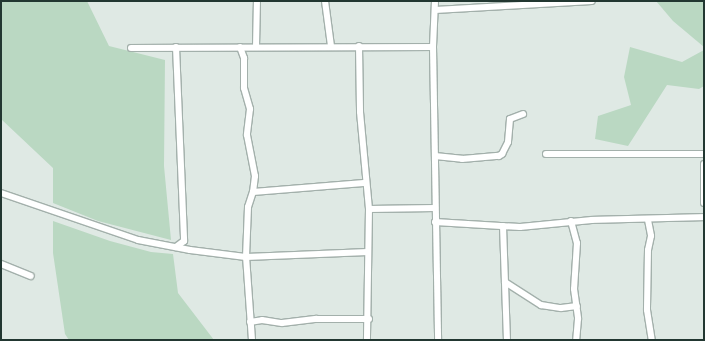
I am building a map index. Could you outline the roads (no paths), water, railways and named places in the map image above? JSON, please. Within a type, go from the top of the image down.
[{"type":"street","points":[[256,47],[257,1]]},
{"type":"street","points":[[325,1],[331,46]]},
{"type":"street","points":[[435,1],[433,47],[438,340]]},
{"type":"street","points":[[435,10],[592,1]]},
{"type":"street","points":[[131,48],[331,46],[433,47]]},
{"type":"street","points":[[359,46],[364,183],[369,209],[369,319],[367,340]]},
{"type":"street","points":[[240,47],[244,58],[244,88],[250,109],[247,135],[256,176],[248,207],[246,257],[252,340]]},
{"type":"street","points":[[176,48],[184,241],[176,247]]},
{"type":"street","points":[[435,156],[462,159],[498,156],[502,154],[508,142],[510,119],[523,114]]},
{"type":"street","points":[[546,154],[704,154]]},
{"type":"street","points":[[704,164],[704,203]]},
{"type":"street","points":[[253,192],[364,183]]},
{"type":"street","points":[[1,193],[138,240],[176,247],[246,257],[368,252]]},
{"type":"street","points":[[435,222],[503,226],[571,221],[648,220],[703,217],[704,207]]},
{"type":"street","points":[[369,209],[435,208]]},
{"type":"street","points":[[648,220],[651,236],[648,250],[647,310],[652,340]]},
{"type":"street","points":[[571,221],[577,243],[574,289],[577,306],[576,340]]},
{"type":"street","points":[[503,226],[507,340]]},
{"type":"street","points":[[1,264],[31,276]]},
{"type":"street","points":[[505,282],[541,304],[561,308],[577,306]]},
{"type":"street","points":[[250,322],[262,320],[282,323],[317,319],[369,319]]}]
